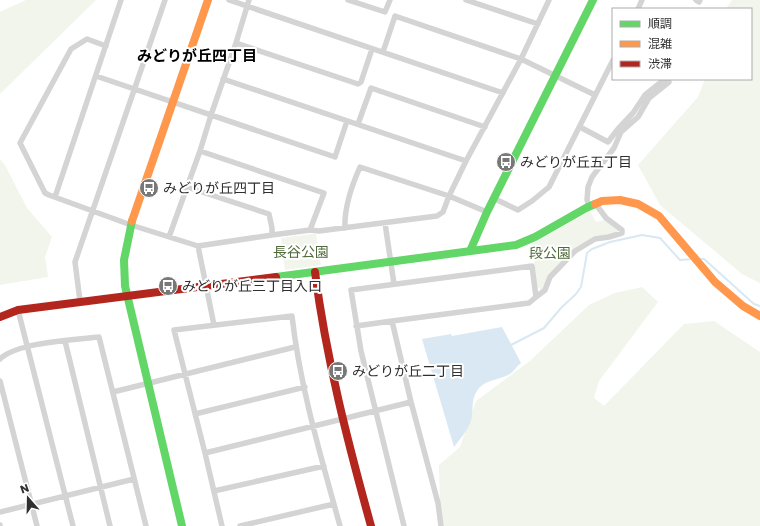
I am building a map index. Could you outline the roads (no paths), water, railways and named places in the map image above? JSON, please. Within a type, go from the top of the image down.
[{"type":"street","points":[[55,197],[121,0]]},
{"type":"street","points":[[80,301],[75,262],[165,0]]},
{"type":"street","points":[[182,526],[127,296],[123,263],[124,252],[131,225],[208,0]]},
{"type":"street","points":[[229,0],[248,3],[372,50],[383,52],[503,93]]},
{"type":"street","points":[[348,0],[385,12],[390,0]]},
{"type":"street","points":[[466,0],[538,24]]},
{"type":"street","points":[[106,46],[87,39],[72,49],[20,143],[45,193],[131,225],[198,246],[310,230],[319,231],[437,216],[443,212],[466,161],[521,59],[549,0]]},
{"type":"street","points":[[470,251],[493,198],[593,0]]},
{"type":"street","points":[[696,0],[700,2],[700,0]]},
{"type":"street","points":[[169,237],[200,151],[248,3]]},
{"type":"street","points":[[383,52],[395,16],[521,59],[595,95]]},
{"type":"street","points":[[236,42],[358,84],[361,82],[372,50]]},
{"type":"street","points":[[493,198],[518,210],[549,187],[612,62]]},
{"type":"street","points":[[96,76],[335,157],[347,121]]},
{"type":"street","points":[[223,79],[466,161]]},
{"type":"street","points":[[580,127],[608,142],[633,113],[645,96],[664,80]]},
{"type":"street","points":[[356,326],[529,303],[545,290],[550,277],[575,251],[595,239],[622,233],[622,230],[592,205],[587,194],[588,187],[592,177],[614,148],[621,132],[638,116],[650,98],[669,82],[668,80]]},
{"type":"street","points":[[358,124],[371,88],[485,127]]},
{"type":"street","points":[[200,151],[324,193],[310,230]]},
{"type":"street","points":[[345,228],[345,220],[353,184],[360,167],[449,196],[487,212]]},
{"type":"street","points":[[187,187],[269,214],[272,235]]},
{"type":"street","points":[[0,317],[18,310],[80,301],[516,245],[529,241],[592,205],[621,199],[629,200],[649,209],[659,216],[715,282],[743,306],[760,316]]},
{"type":"street","points":[[385,223],[394,284]]},
{"type":"street","points":[[198,246],[214,325]]},
{"type":"street","points":[[404,526],[361,351],[351,290],[532,266],[536,297]]},
{"type":"street","points":[[315,272],[320,309],[350,450],[372,526]]},
{"type":"street","points":[[18,310],[73,526]]},
{"type":"street","points":[[222,526],[174,330],[292,316],[295,347],[313,425],[340,526]]},
{"type":"street","points":[[392,321],[411,402],[438,503],[441,526]]},
{"type":"street","points":[[0,359],[4,355],[28,346],[98,337],[146,526]]},
{"type":"street","points":[[65,341],[110,526]]},
{"type":"street","points":[[113,392],[295,347]]},
{"type":"street","points":[[0,381],[37,526]]},
{"type":"street","points":[[195,414],[305,387]]},
{"type":"street","points":[[205,453],[313,425],[376,412],[411,402]]},
{"type":"street","points":[[214,491],[324,466]]},
{"type":"street","points":[[0,512],[134,479]]},
{"type":"street","points":[[240,526],[334,504]]},
{"type":"waterway","points":[[511,345],[544,328],[561,308],[576,294],[581,287],[587,253],[592,249],[610,242],[642,235],[660,238],[680,260],[693,259]]},
{"type":"waterway","points":[[700,259],[704,259],[754,304],[760,306]]},
{"type":"place","name":"みどりが丘五丁目","points":[[506,162]]},
{"type":"place","name":"みどりが丘四丁目","points":[[149,188]]},
{"type":"place","name":"みどりが丘三丁目入口","points":[[168,286]]},
{"type":"place","name":"みどりが丘二丁目","points":[[338,371]]},
{"type":"district","name":"みどりが丘四丁目","points":[[197,55]]},
{"type":"park label","name":"長谷公園","points":[[301,252]]},
{"type":"park label","name":"段公園","points":[[550,253]]}]
